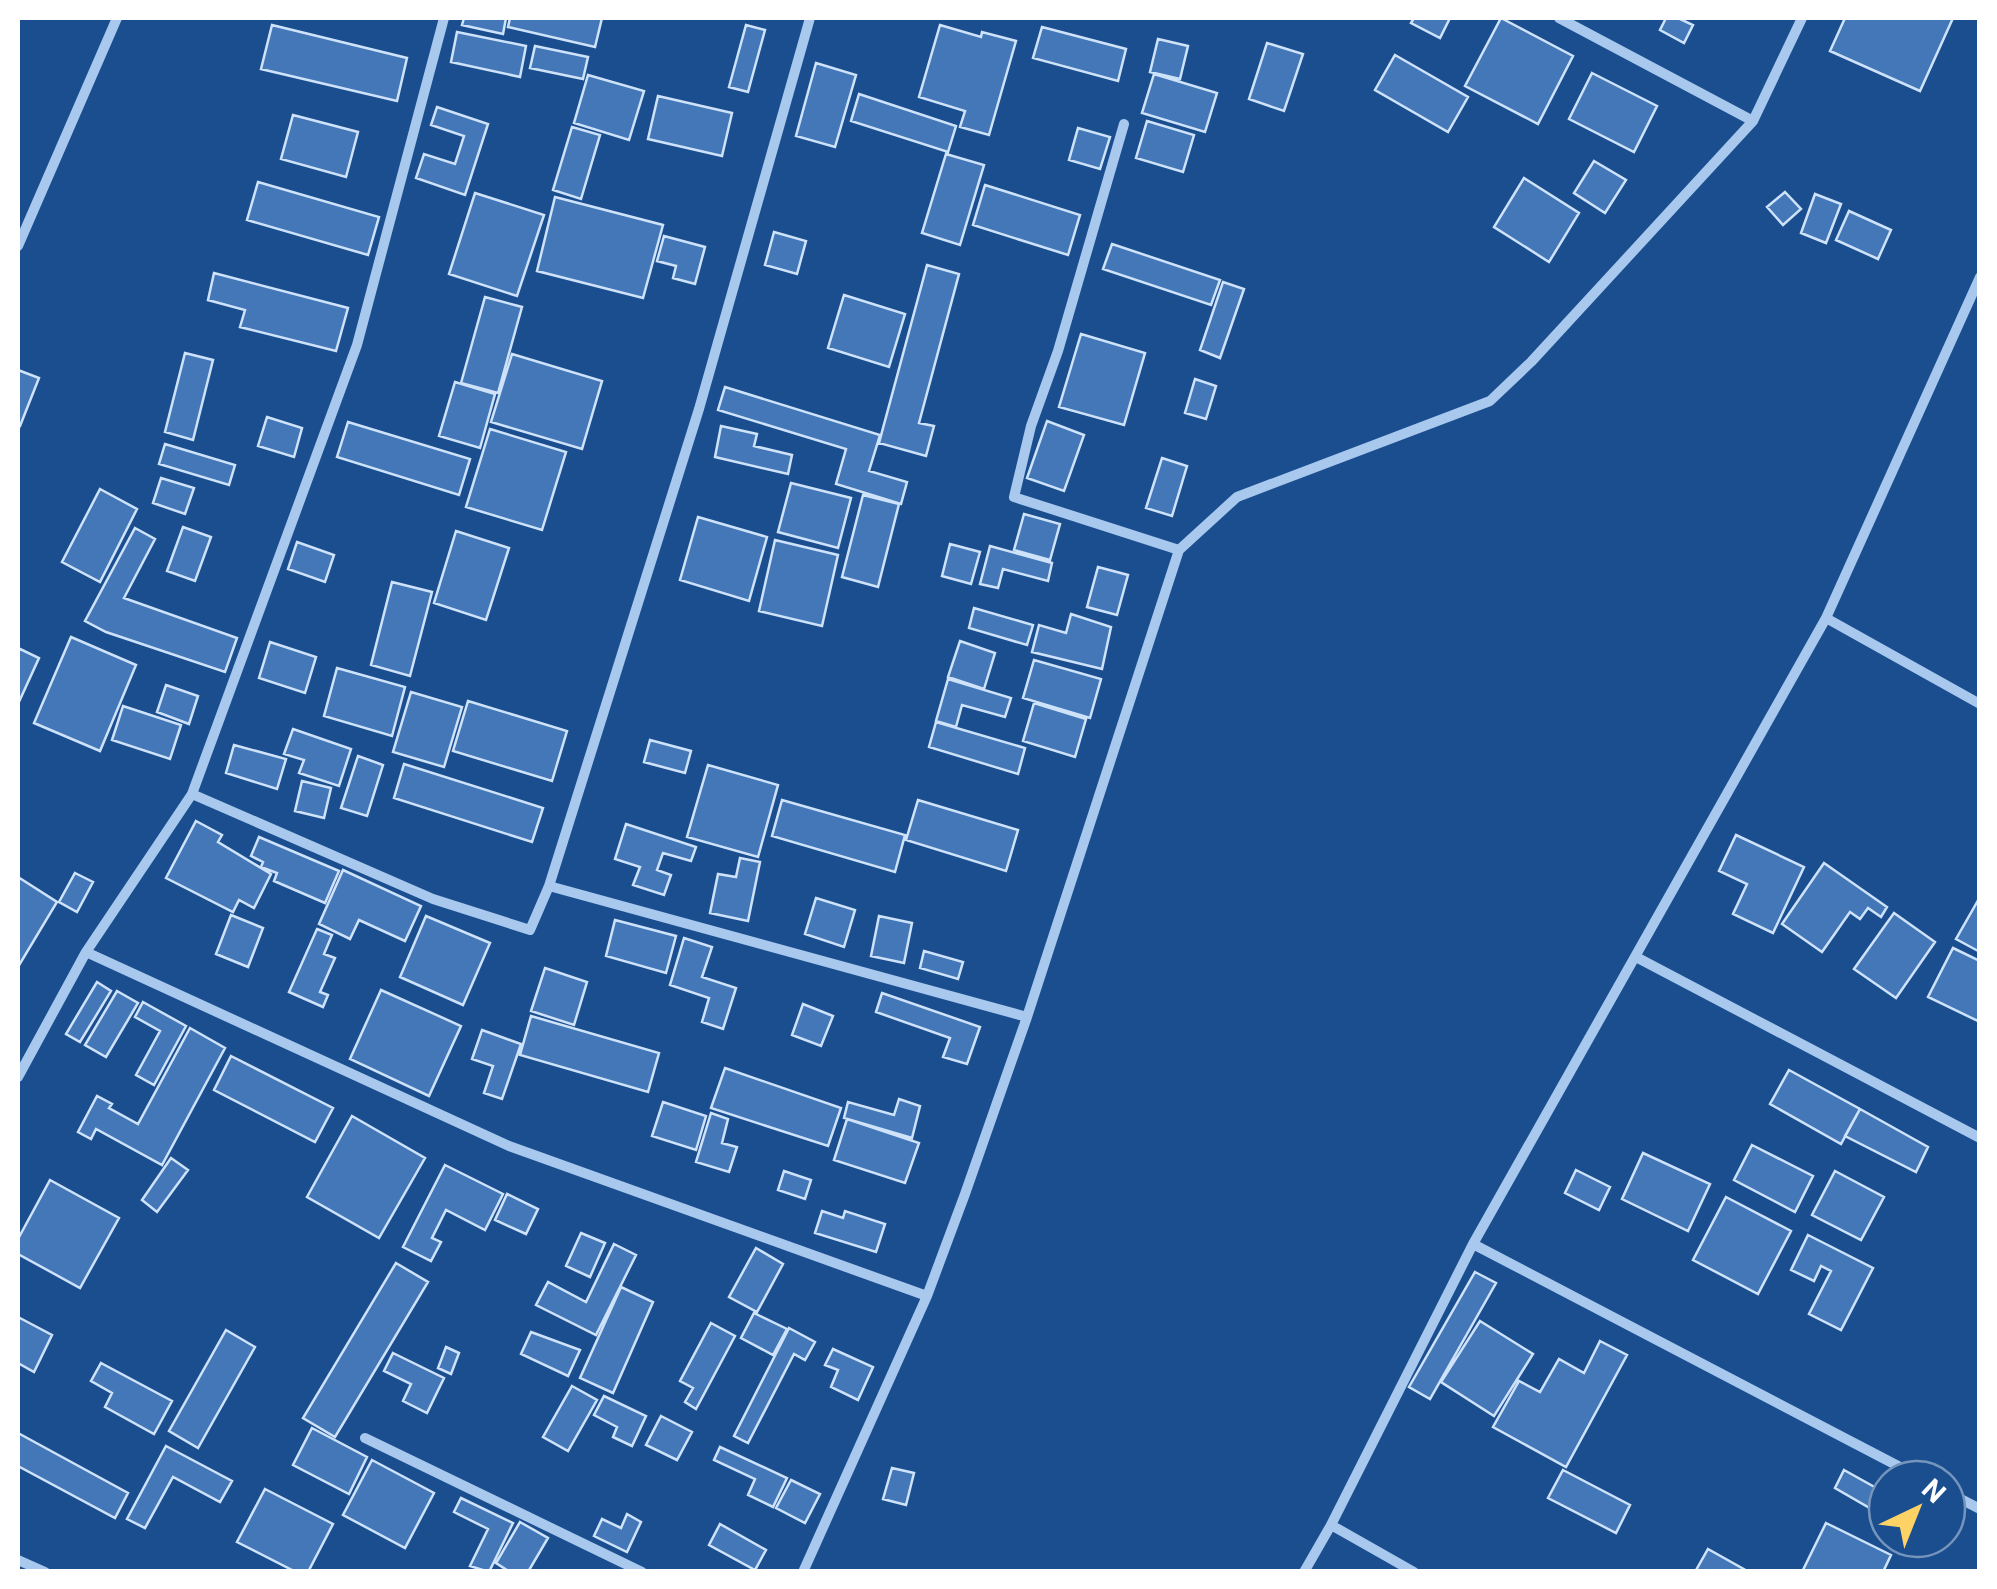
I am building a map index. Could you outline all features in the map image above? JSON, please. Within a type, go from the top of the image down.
[{"type":"street","points":[[18,244],[116,18]]},
{"type":"street","points":[[18,1076],[86,952],[192,794],[357,345],[444,18]]},
{"type":"street","points":[[192,794],[433,898],[530,930],[550,886],[698,409],[810,18]]},
{"type":"street","points":[[1560,18],[1753,121]]},
{"type":"street","points":[[803,1572],[926,1296],[1027,1017],[1180,550],[1237,497],[1490,401],[1753,121],[1802,18]]},
{"type":"street","points":[[1124,124],[1058,352],[1031,426],[1014,497],[1180,550]]},
{"type":"street","points":[[1304,1572],[1473,1244],[1826,618],[1980,277]]},
{"type":"street","points":[[1826,618],[1980,704]]},
{"type":"street","points":[[550,886],[1027,1017]]},
{"type":"street","points":[[86,952],[509,1146],[926,1296]]},
{"type":"street","points":[[1636,957],[1980,1138]]},
{"type":"street","points":[[18,1048],[30,1056]]},
{"type":"street","points":[[1473,1244],[1884,1459]]},
{"type":"street","points":[[364,1438],[642,1572]]},
{"type":"street","points":[[1331,1525],[1414,1572]]},
{"type":"street","points":[[18,1560],[45,1572]]},
{"type":"building","points":[[464,18],[506,18],[503,34],[462,25]]},
{"type":"building","points":[[510,18],[602,18],[595,47],[508,27]]},
{"type":"building","points":[[1414,18],[1450,18],[1440,38],[1411,23]]},
{"type":"building","points":[[1501,18],[1573,56],[1538,124],[1465,86]]},
{"type":"building","points":[[1666,18],[1678,18],[1693,25],[1684,43],[1660,30]]},
{"type":"building","points":[[1845,18],[1953,18],[1920,91],[1830,51]]},
{"type":"building","points":[[272,25],[407,58],[397,101],[261,69]]},
{"type":"building","points":[[746,25],[765,30],[748,92],[729,87]]},
{"type":"building","points":[[940,25],[981,37],[982,32],[1016,41],[989,135],[960,127],[965,111],[919,97]]},
{"type":"building","points":[[1042,27],[1126,49],[1118,81],[1033,58]]},
{"type":"building","points":[[457,32],[526,46],[520,77],[451,62]]},
{"type":"building","points":[[1158,39],[1188,46],[1180,79],[1150,72]]},
{"type":"building","points":[[1267,43],[1303,54],[1284,111],[1249,99]]},
{"type":"building","points":[[535,46],[588,57],[583,79],[530,68]]},
{"type":"building","points":[[1395,55],[1468,97],[1448,132],[1375,90]]},
{"type":"building","points":[[816,63],[856,75],[835,147],[796,136]]},
{"type":"building","points":[[1592,73],[1657,106],[1634,152],[1569,119]]},
{"type":"building","points":[[1154,74],[1217,93],[1205,132],[1142,113]]},
{"type":"building","points":[[588,75],[644,91],[629,140],[574,123]]},
{"type":"building","points":[[859,94],[956,126],[948,152],[851,121]]},
{"type":"building","points":[[658,96],[732,113],[722,156],[648,139]]},
{"type":"building","points":[[437,107],[488,124],[465,195],[416,178],[424,154],[455,164],[464,136],[431,125]]},
{"type":"building","points":[[293,115],[358,132],[346,177],[281,159]]},
{"type":"building","points":[[1147,121],[1194,135],[1183,172],[1136,158]]},
{"type":"building","points":[[572,127],[600,135],[581,199],[553,190]]},
{"type":"building","points":[[1078,128],[1110,137],[1100,169],[1069,160]]},
{"type":"building","points":[[946,154],[984,165],[960,245],[922,233]]},
{"type":"building","points":[[1594,161],[1626,180],[1605,213],[1574,193]]},
{"type":"building","points":[[1524,178],[1579,213],[1549,262],[1494,227]]},
{"type":"building","points":[[258,182],[379,217],[368,255],[247,220]]},
{"type":"building","points":[[985,185],[1080,215],[1068,255],[973,225]]},
{"type":"building","points":[[1785,192],[1801,209],[1783,225],[1767,207]]},
{"type":"building","points":[[475,193],[544,215],[517,296],[449,274]]},
{"type":"building","points":[[1815,194],[1841,204],[1826,243],[1801,233]]},
{"type":"building","points":[[555,197],[663,225],[643,298],[537,271]]},
{"type":"building","points":[[1849,211],[1891,230],[1878,259],[1836,240]]},
{"type":"building","points":[[774,232],[806,241],[797,274],[765,265]]},
{"type":"building","points":[[664,236],[705,247],[695,284],[673,278],[676,266],[657,261]]},
{"type":"building","points":[[1112,244],[1220,280],[1211,305],[1103,269]]},
{"type":"building","points":[[927,265],[959,274],[919,423],[934,426],[926,456],[879,443]]},
{"type":"building","points":[[214,273],[348,308],[336,351],[240,327],[245,310],[208,300]]},
{"type":"building","points":[[1223,282],[1244,289],[1220,358],[1200,350]]},
{"type":"building","points":[[844,295],[905,314],[889,367],[828,348]]},
{"type":"building","points":[[485,297],[522,307],[498,393],[461,383]]},
{"type":"building","points":[[1081,334],[1145,353],[1124,425],[1059,407]]},
{"type":"building","points":[[185,353],[213,360],[193,440],[165,432]]},
{"type":"building","points":[[512,354],[602,381],[582,449],[491,422]]},
{"type":"building","points":[[18,370],[39,378],[20,426],[18,425]]},
{"type":"building","points":[[1195,379],[1216,386],[1206,419],[1185,413]]},
{"type":"building","points":[[455,382],[495,394],[480,448],[439,436]]},
{"type":"building","points":[[725,387],[880,435],[869,471],[907,482],[901,504],[836,484],[846,449],[718,410]]},
{"type":"building","points":[[267,417],[302,428],[294,457],[258,446]]},
{"type":"building","points":[[1047,421],[1084,435],[1064,491],[1027,478]]},
{"type":"building","points":[[348,422],[470,459],[459,495],[337,457]]},
{"type":"building","points":[[721,426],[757,434],[754,446],[792,455],[788,474],[715,457]]},
{"type":"building","points":[[490,429],[566,452],[542,530],[466,507]]},
{"type":"building","points":[[165,444],[235,465],[229,485],[159,464]]},
{"type":"building","points":[[1162,458],[1187,466],[1172,516],[1146,508]]},
{"type":"building","points":[[161,478],[194,488],[185,514],[153,503]]},
{"type":"building","points":[[791,483],[851,498],[838,548],[778,532]]},
{"type":"building","points":[[100,489],[137,509],[100,582],[62,562]]},
{"type":"building","points":[[863,495],[899,504],[878,587],[842,577]]},
{"type":"building","points":[[1024,514],[1060,524],[1050,560],[1014,550]]},
{"type":"building","points":[[698,517],[767,537],[749,601],[680,580]]},
{"type":"building","points":[[183,527],[211,537],[195,581],[167,571]]},
{"type":"building","points":[[135,528],[155,539],[124,598],[237,638],[225,672],[106,632],[85,621]]},
{"type":"building","points":[[456,531],[509,548],[486,620],[434,603]]},
{"type":"building","points":[[775,540],[838,555],[822,626],[759,611]]},
{"type":"building","points":[[297,542],[334,555],[325,582],[288,569]]},
{"type":"building","points":[[950,544],[980,552],[971,584],[942,576]]},
{"type":"building","points":[[990,546],[1052,563],[1048,581],[1003,569],[998,588],[980,584]]},
{"type":"building","points":[[1098,567],[1128,575],[1117,615],[1087,607]]},
{"type":"building","points":[[392,582],[432,592],[410,676],[371,665]]},
{"type":"building","points":[[974,608],[1033,625],[1027,645],[969,628]]},
{"type":"building","points":[[1071,614],[1111,627],[1102,669],[1032,652],[1039,625],[1066,633]]},
{"type":"building","points":[[71,637],[136,665],[100,751],[34,723]]},
{"type":"building","points":[[960,641],[995,653],[984,689],[948,677]]},
{"type":"building","points":[[270,642],[316,657],[305,693],[259,678]]},
{"type":"building","points":[[18,648],[39,658],[18,704]]},
{"type":"building","points":[[1034,660],[1101,679],[1090,718],[1023,698]]},
{"type":"building","points":[[337,668],[405,687],[392,736],[324,716]]},
{"type":"building","points":[[948,679],[1011,698],[1005,717],[962,705],[956,727],[936,721]]},
{"type":"building","points":[[166,685],[198,696],[189,724],[157,712]]},
{"type":"building","points":[[411,692],[462,707],[444,767],[393,752]]},
{"type":"building","points":[[468,701],[567,731],[552,781],[453,751]]},
{"type":"building","points":[[1034,703],[1086,719],[1075,757],[1023,741]]},
{"type":"building","points":[[123,706],[181,725],[170,759],[112,740]]},
{"type":"building","points":[[936,722],[1025,748],[1018,774],[929,747]]},
{"type":"building","points":[[293,729],[351,749],[339,786],[299,773],[304,760],[284,754]]},
{"type":"building","points":[[650,740],[691,751],[685,773],[644,762]]},
{"type":"building","points":[[234,745],[286,759],[277,789],[226,773]]},
{"type":"building","points":[[358,756],[383,765],[367,816],[341,808]]},
{"type":"building","points":[[404,764],[543,808],[532,842],[394,798]]},
{"type":"building","points":[[708,765],[778,785],[758,857],[687,837]]},
{"type":"building","points":[[302,781],[331,788],[324,818],[295,811]]},
{"type":"building","points":[[782,800],[905,835],[895,872],[772,836]]},
{"type":"building","points":[[918,800],[1018,830],[1006,871],[906,840]]},
{"type":"building","points":[[196,821],[222,835],[218,842],[271,874],[254,908],[239,900],[233,912],[166,878]]},
{"type":"building","points":[[626,824],[696,847],[691,861],[663,853],[657,870],[671,875],[664,895],[633,885],[640,867],[615,859]]},
{"type":"building","points":[[1736,835],[1804,867],[1773,933],[1733,914],[1747,884],[1719,871]]},
{"type":"building","points":[[259,837],[339,871],[325,903],[274,881],[277,873],[261,867],[263,862],[251,856]]},
{"type":"building","points":[[740,858],[760,862],[748,921],[710,913],[718,874],[736,877]]},
{"type":"building","points":[[1824,863],[1887,907],[1881,917],[1868,908],[1860,919],[1850,912],[1822,952],[1782,924]]},
{"type":"building","points":[[343,870],[421,906],[405,941],[359,920],[350,939],[319,924]]},
{"type":"building","points":[[75,873],[93,882],[77,912],[59,902]]},
{"type":"building","points":[[18,877],[57,902],[18,967]]},
{"type":"building","points":[[1980,897],[1980,952],[1956,939]]},
{"type":"building","points":[[816,898],[855,910],[844,947],[805,934]]},
{"type":"building","points":[[1894,913],[1935,942],[1896,998],[1854,969]]},
{"type":"building","points":[[231,915],[263,928],[248,967],[216,954]]},
{"type":"building","points":[[426,916],[490,943],[463,1005],[400,977]]},
{"type":"building","points":[[879,916],[912,923],[904,963],[871,956]]},
{"type":"building","points":[[615,920],[676,936],[666,973],[606,956]]},
{"type":"building","points":[[317,929],[332,935],[324,954],[335,958],[320,992],[328,995],[323,1007],[289,992]]},
{"type":"building","points":[[684,938],[712,947],[702,977],[736,988],[723,1029],[702,1022],[709,998],[670,985]]},
{"type":"building","points":[[1953,948],[1980,961],[1980,1022],[1928,997]]},
{"type":"building","points":[[924,951],[963,962],[958,979],[920,968]]},
{"type":"building","points":[[545,968],[587,982],[574,1025],[531,1011]]},
{"type":"building","points":[[97,982],[111,991],[80,1042],[66,1034]]},
{"type":"building","points":[[381,990],[461,1026],[429,1096],[350,1059]]},
{"type":"building","points":[[117,991],[138,1003],[106,1057],[85,1045]]},
{"type":"building","points":[[882,993],[980,1027],[967,1064],[943,1057],[950,1038],[876,1012]]},
{"type":"building","points":[[143,1002],[186,1026],[154,1085],[136,1075],[160,1031],[135,1017]]},
{"type":"building","points":[[803,1004],[833,1016],[821,1046],[792,1035]]},
{"type":"building","points":[[531,1016],[659,1053],[648,1092],[520,1055]]},
{"type":"building","points":[[190,1028],[225,1048],[162,1165],[96,1129],[91,1139],[78,1132],[97,1096],[112,1104],[109,1108],[138,1124]]},
{"type":"building","points":[[482,1030],[521,1044],[502,1099],[484,1093],[493,1066],[472,1059]]},
{"type":"building","points":[[231,1056],[333,1108],[315,1142],[214,1090]]},
{"type":"building","points":[[725,1068],[841,1108],[828,1146],[711,1108]]},
{"type":"building","points":[[1789,1070],[1860,1109],[1841,1144],[1770,1104]]},
{"type":"building","points":[[899,1099],[920,1106],[912,1138],[844,1118],[848,1102],[894,1115]]},
{"type":"building","points":[[663,1102],[706,1116],[696,1150],[652,1136]]},
{"type":"building","points":[[1860,1109],[1928,1147],[1916,1172],[1845,1136]]},
{"type":"building","points":[[711,1113],[728,1119],[722,1143],[737,1147],[729,1172],[696,1162]]},
{"type":"building","points":[[352,1116],[425,1158],[379,1238],[307,1197]]},
{"type":"building","points":[[847,1119],[919,1143],[905,1183],[834,1160]]},
{"type":"building","points":[[1752,1145],[1813,1176],[1795,1212],[1734,1180]]},
{"type":"building","points":[[1643,1153],[1710,1184],[1688,1231],[1622,1199]]},
{"type":"building","points":[[171,1158],[188,1170],[157,1212],[142,1200]]},
{"type":"building","points":[[445,1165],[503,1194],[485,1230],[446,1210],[432,1238],[441,1242],[431,1261],[403,1247]]},
{"type":"building","points":[[1576,1170],[1610,1187],[1599,1210],[1565,1193]]},
{"type":"building","points":[[784,1171],[811,1180],[805,1199],[778,1190]]},
{"type":"building","points":[[1835,1171],[1884,1197],[1861,1240],[1812,1215]]},
{"type":"building","points":[[50,1180],[119,1218],[80,1288],[18,1254],[18,1239]]},
{"type":"building","points":[[507,1194],[538,1209],[526,1234],[495,1220]]},
{"type":"building","points":[[1726,1197],[1791,1231],[1758,1294],[1693,1260]]},
{"type":"building","points":[[822,1211],[843,1218],[845,1211],[885,1224],[876,1252],[815,1233]]},
{"type":"building","points":[[581,1233],[605,1243],[590,1277],[566,1266]]},
{"type":"building","points":[[1808,1235],[1873,1268],[1841,1330],[1809,1314],[1831,1271],[1821,1266],[1814,1281],[1791,1270]]},
{"type":"building","points":[[614,1244],[636,1255],[596,1335],[536,1305],[548,1282],[586,1302]]},
{"type":"building","points":[[756,1248],[783,1264],[757,1312],[729,1297]]},
{"type":"building","points":[[396,1263],[428,1282],[335,1437],[303,1418]]},
{"type":"building","points":[[1475,1272],[1496,1283],[1430,1399],[1409,1387]]},
{"type":"building","points":[[621,1287],[653,1302],[613,1393],[580,1378]]},
{"type":"building","points":[[754,1313],[787,1329],[773,1355],[741,1338]]},
{"type":"building","points":[[18,1317],[52,1335],[34,1372],[18,1363]]},
{"type":"building","points":[[1480,1321],[1533,1354],[1494,1416],[1441,1382]]},
{"type":"building","points":[[711,1323],[735,1336],[696,1409],[685,1402],[693,1388],[680,1381]]},
{"type":"building","points":[[789,1328],[815,1342],[805,1360],[794,1354],[748,1443],[734,1436]]},
{"type":"building","points":[[226,1330],[255,1347],[198,1448],[169,1431]]},
{"type":"building","points":[[531,1332],[580,1350],[568,1376],[521,1354]]},
{"type":"building","points":[[1600,1341],[1627,1355],[1566,1467],[1493,1427],[1519,1381],[1540,1392],[1559,1359],[1584,1373]]},
{"type":"building","points":[[446,1347],[459,1353],[451,1374],[438,1368]]},
{"type":"building","points":[[833,1349],[873,1367],[858,1400],[831,1387],[838,1370],[825,1365]]},
{"type":"building","points":[[393,1353],[444,1378],[427,1413],[403,1401],[411,1384],[384,1371]]},
{"type":"building","points":[[101,1363],[172,1401],[154,1434],[105,1407],[112,1393],[91,1381]]},
{"type":"building","points":[[572,1386],[597,1400],[568,1451],[543,1437]]},
{"type":"building","points":[[604,1396],[646,1416],[632,1446],[613,1437],[617,1427],[594,1415]]},
{"type":"building","points":[[661,1416],[692,1432],[677,1460],[646,1445]]},
{"type":"building","points":[[312,1428],[367,1457],[349,1494],[293,1465]]},
{"type":"building","points":[[18,1433],[128,1493],[115,1518],[18,1466]]},
{"type":"building","points":[[166,1446],[232,1481],[220,1502],[173,1477],[145,1528],[127,1519]]},
{"type":"building","points":[[720,1447],[787,1478],[773,1507],[748,1495],[755,1479],[714,1460]]},
{"type":"building","points":[[372,1460],[434,1493],[405,1548],[343,1515]]},
{"type":"building","points":[[892,1468],[914,1473],[906,1505],[883,1499]]},
{"type":"building","points":[[1563,1470],[1630,1505],[1616,1533],[1548,1498]]},
{"type":"building","points":[[1844,1470],[1867,1483],[1867,1506],[1835,1488]]},
{"type":"building","points":[[791,1480],[820,1494],[805,1523],[776,1508]]},
{"type":"building","points":[[265,1489],[333,1524],[308,1572],[296,1572],[237,1542]]},
{"type":"building","points":[[461,1498],[513,1523],[489,1572],[470,1566],[488,1529],[454,1512]]},
{"type":"building","points":[[627,1514],[641,1522],[627,1552],[594,1536],[602,1519],[621,1528]]},
{"type":"building","points":[[520,1522],[548,1538],[528,1572],[510,1572],[496,1563]]},
{"type":"building","points":[[1826,1523],[1867,1543],[1867,1559],[1889,1559],[1883,1572],[1802,1572]]},
{"type":"building","points":[[720,1524],[766,1550],[755,1570],[709,1545]]},
{"type":"building","points":[[1708,1549],[1749,1572],[1695,1572]]}]
